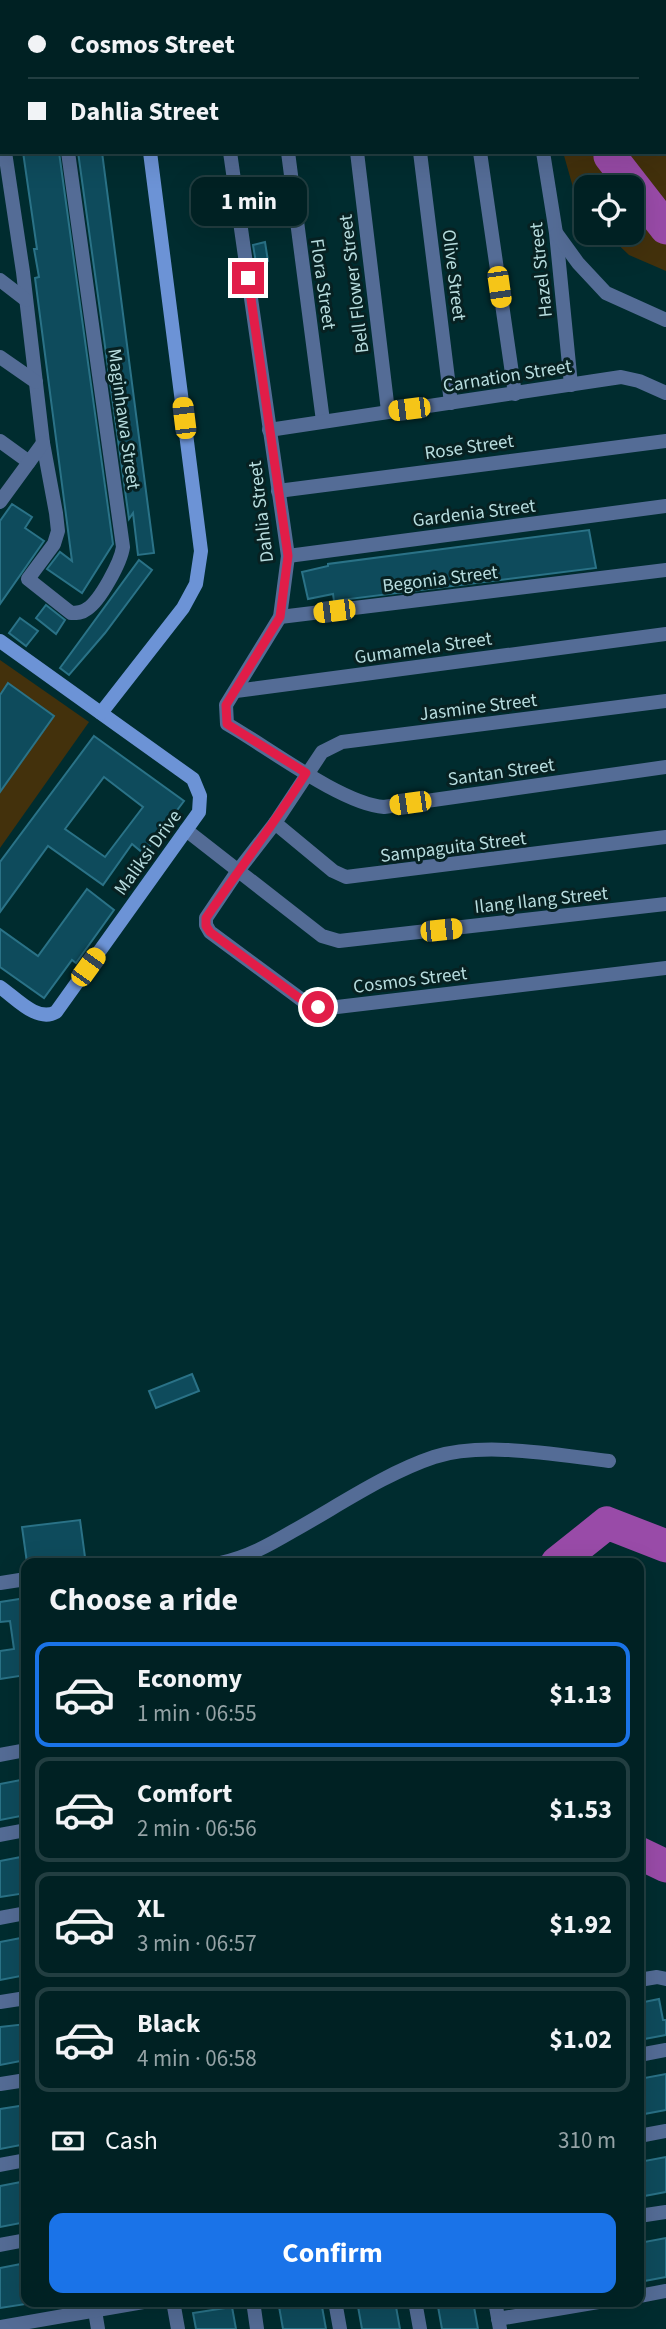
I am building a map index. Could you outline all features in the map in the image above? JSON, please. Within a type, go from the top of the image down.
[{"type":"street","points":[[0,502],[43,443],[26,299],[6,200],[5,154]]},
{"type":"street","name":"Maginhawa Street","points":[[43,443],[58,531],[54,544],[28,579],[71,613],[80,613],[89,608],[118,567],[123,547],[68,154]]},
{"type":"street","points":[[102,713],[183,608],[196,584],[201,551],[150,154]]},
{"type":"street","name":"Dahlia Street","points":[[230,154],[288,556],[280,617],[226,705],[227,724],[306,773]]},
{"type":"street","name":"Flora Street","points":[[288,154],[323,421]]},
{"type":"street","name":"Bell Flower Street","points":[[356,154],[388,411]]},
{"type":"street","name":"Olive Street","points":[[420,154],[451,403]]},
{"type":"street","points":[[480,154],[515,394]]},
{"type":"street","name":"Hazel Street","points":[[543,154],[556,233],[571,385]]},
{"type":"street","points":[[556,233],[578,263],[606,293],[666,320]]},
{"type":"street","points":[[0,280],[26,299]]},
{"type":"street","points":[[0,356],[36,383]]},
{"type":"street","name":"Carnation Street","points":[[269,430],[621,377],[639,381],[666,393]]},
{"type":"street","points":[[0,441],[29,462]]},
{"type":"street","name":"Rose Street","points":[[278,491],[666,441]]},
{"type":"street","name":"Gardenia Street","points":[[288,556],[666,506]]},
{"type":"street","name":"Begonia Street","points":[[280,617],[666,570]]},
{"type":"street","name":"Gumamela Street","points":[[236,691],[666,634]]},
{"type":"street","name":"Maliksi Drive","points":[[0,640],[193,779],[200,796],[200,812],[56,1012],[49,1016],[40,1016],[0,986]]},
{"type":"street","name":"Jasmine Street","points":[[306,773],[322,752],[342,742],[666,701]]},
{"type":"street","name":"Santan Street","points":[[306,773],[358,802],[384,807],[666,767]]},
{"type":"street","points":[[237,872],[275,822],[306,773]]},
{"type":"street","name":"Sampaguita Street","points":[[275,822],[333,871],[346,877],[660,838]]},
{"type":"street","name":"Ilang Ilang Street","points":[[186,831],[322,936],[339,941],[664,904]]},
{"type":"street","name":"Cosmos Street","points":[[237,872],[206,918],[206,926],[210,932],[302,1000],[318,1007],[337,1007],[666,968]]},
{"type":"street","points":[[236,1558],[256,1552],[366,1490],[436,1457],[481,1450],[525,1451],[609,1461]]},
{"type":"street","points":[[0,1583],[21,1580]]},
{"type":"street","points":[[0,1755],[21,1751]]},
{"type":"street","points":[[0,1835],[21,1831]]},
{"type":"street","points":[[0,1918],[21,1914]]},
{"type":"street","points":[[644,1980],[662,1978]]},
{"type":"street","points":[[0,2002],[21,1999]]},
{"type":"street","points":[[644,2054],[666,2050]]},
{"type":"street","points":[[0,2084],[21,2081]]},
{"type":"street","points":[[644,2135],[666,2131]]},
{"type":"street","points":[[0,2165],[21,2161]]},
{"type":"street","points":[[644,2216],[666,2212]]},
{"type":"street","points":[[0,2245],[21,2241]]},
{"type":"street","points":[[644,2295],[666,2291]]},
{"type":"street","points":[[0,2327],[21,2326],[117,2307]]},
{"type":"street","points":[[174,2307],[178,2329]]},
{"type":"street","points":[[254,2307],[257,2329]]},
{"type":"street","points":[[336,2307],[340,2329]]},
{"type":"street","points":[[416,2307],[420,2329]]},
{"type":"street","points":[[499,2324],[577,2307]]},
{"type":"street","points":[[95,2311],[98,2329]]},
{"type":"shaded area","points":[[564,154],[666,154],[666,271],[629,255],[619,245],[644,245],[644,175],[574,175],[574,191]]},
{"type":"shaded area","points":[[0,660],[89,722],[0,848]]},
{"type":"building","points":[[23,154],[59,154],[113,544],[82,593],[47,569],[60,552],[72,561],[35,278],[39,277],[34,249],[37,249]]},
{"type":"building","points":[[78,154],[102,154],[154,553],[138,555],[133,513],[129,519]]},
{"type":"building","points":[[265,242],[268,261],[256,263],[253,245]]},
{"type":"building","points":[[12,504],[32,517],[25,528],[44,541],[0,604],[0,521]]},
{"type":"building","points":[[589,530],[596,568],[334,601],[333,594],[308,599],[302,572],[328,564]]},
{"type":"building","points":[[139,560],[152,570],[105,633],[69,675],[60,668]]},
{"type":"building","points":[[46,605],[65,620],[56,634],[36,618]]},
{"type":"building","points":[[20,618],[38,631],[26,646],[9,633]]},
{"type":"building","points":[[8,683],[54,716],[0,792],[0,695]]},
{"type":"building","points":[[94,736],[184,801],[144,854],[132,844],[103,885],[48,846],[0,912],[0,862]],"holes":[[[104,777],[143,807],[105,857],[65,829]]]},
{"type":"building","points":[[87,889],[114,910],[76,963],[72,960],[44,998],[0,967],[0,929],[38,956]]},
{"type":"building","points":[[192,1374],[199,1391],[156,1408],[149,1391]]},
{"type":"building","points":[[80,1520],[85,1557],[26,1558],[22,1527]]},
{"type":"building","points":[[21,1599],[21,1676],[0,1679],[0,1651],[14,1649],[10,1621],[0,1622],[0,1602]]},
{"type":"building","points":[[21,1780],[21,1816],[0,1820],[0,1784]]},
{"type":"building","points":[[21,1857],[21,1894],[0,1897],[0,1861]]},
{"type":"building","points":[[21,1938],[21,1976],[0,1980],[0,1942]]},
{"type":"building","points":[[659,1999],[663,2020],[666,2020],[666,2035],[644,2039],[644,2002]]},
{"type":"building","points":[[21,2025],[21,2061],[0,2065],[0,2027]]},
{"type":"building","points":[[666,2074],[666,2110],[644,2114],[644,2078]]},
{"type":"building","points":[[21,2106],[21,2145],[0,2149],[0,2109]]},
{"type":"building","points":[[666,2157],[666,2192],[644,2196],[644,2161]]},
{"type":"building","points":[[21,2182],[21,2223],[0,2227],[0,2186]]},
{"type":"building","points":[[666,2238],[666,2277],[644,2281],[644,2242]]},
{"type":"building","points":[[21,2264],[21,2305],[0,2308],[0,2268]]},
{"type":"building","points":[[232,2307],[236,2329],[196,2329],[193,2313]]},
{"type":"building","points":[[279,2307],[322,2307],[326,2329],[283,2329]]},
{"type":"building","points":[[358,2307],[396,2307],[400,2329],[362,2329]]},
{"type":"building","points":[[438,2307],[474,2307],[478,2329],[442,2329]]},
{"type":"waterway","points":[[610,154],[666,228]]},
{"type":"waterway","points":[[563,1558],[607,1523],[666,1546]]},
{"type":"waterway","points":[[644,1855],[666,1866]]},
{"type":"route","points":[[248,278],[288,556],[280,617],[226,705],[225,715],[227,724],[306,773],[275,822],[206,918],[206,926],[210,932],[302,1000],[318,1007]]}]
